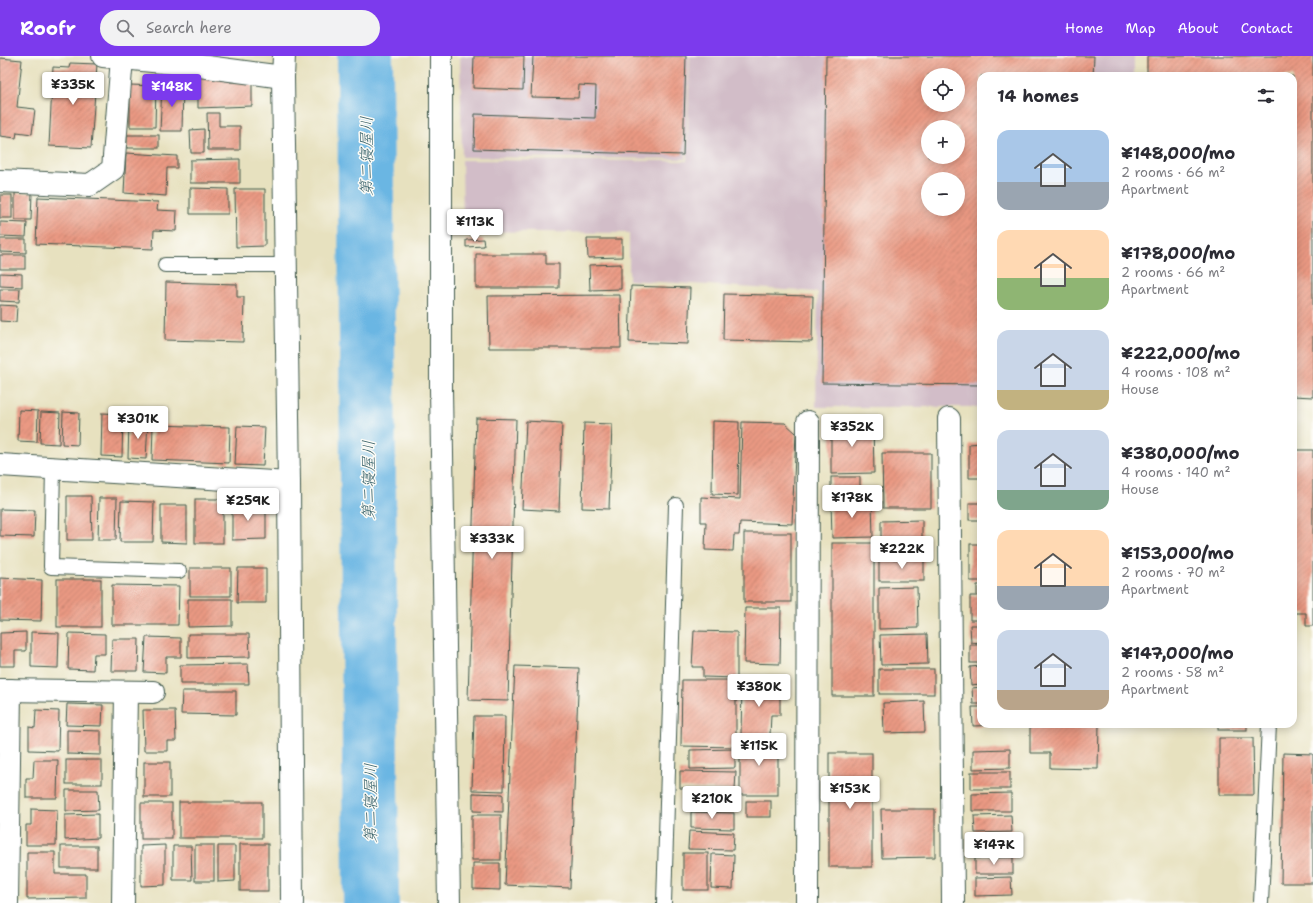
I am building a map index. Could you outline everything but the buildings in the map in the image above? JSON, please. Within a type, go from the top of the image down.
[{"type":"street","points":[[441,56],[441,389],[449,903]]},
{"type":"street","points":[[0,181],[90,185],[113,169],[112,57],[284,66],[292,903]]},
{"type":"street","points":[[949,419],[953,903]]},
{"type":"street","points":[[807,903],[808,422]]},
{"type":"street","points":[[0,465],[289,483]]},
{"type":"street","points":[[7,903],[5,690],[153,692]]},
{"type":"street","points":[[123,903],[126,692]]},
{"type":"lane","points":[[165,265],[286,265]]},
{"type":"lane","points":[[53,468],[51,567],[179,570]]},
{"type":"lane","points":[[664,903],[676,505]]},
{"type":"lane","points":[[1261,903],[1269,728]]},
{"type":"shaded area","points":[[460,56],[689,56],[686,159],[462,157]]},
{"type":"shaded area","points":[[690,56],[1134,56],[1134,72],[977,72],[977,407],[816,407],[818,292],[629,280],[629,233],[463,231],[462,160],[687,161]]},
{"type":"waterway","name":"第二寝屋川","points":[[365,56],[371,903]]}]
